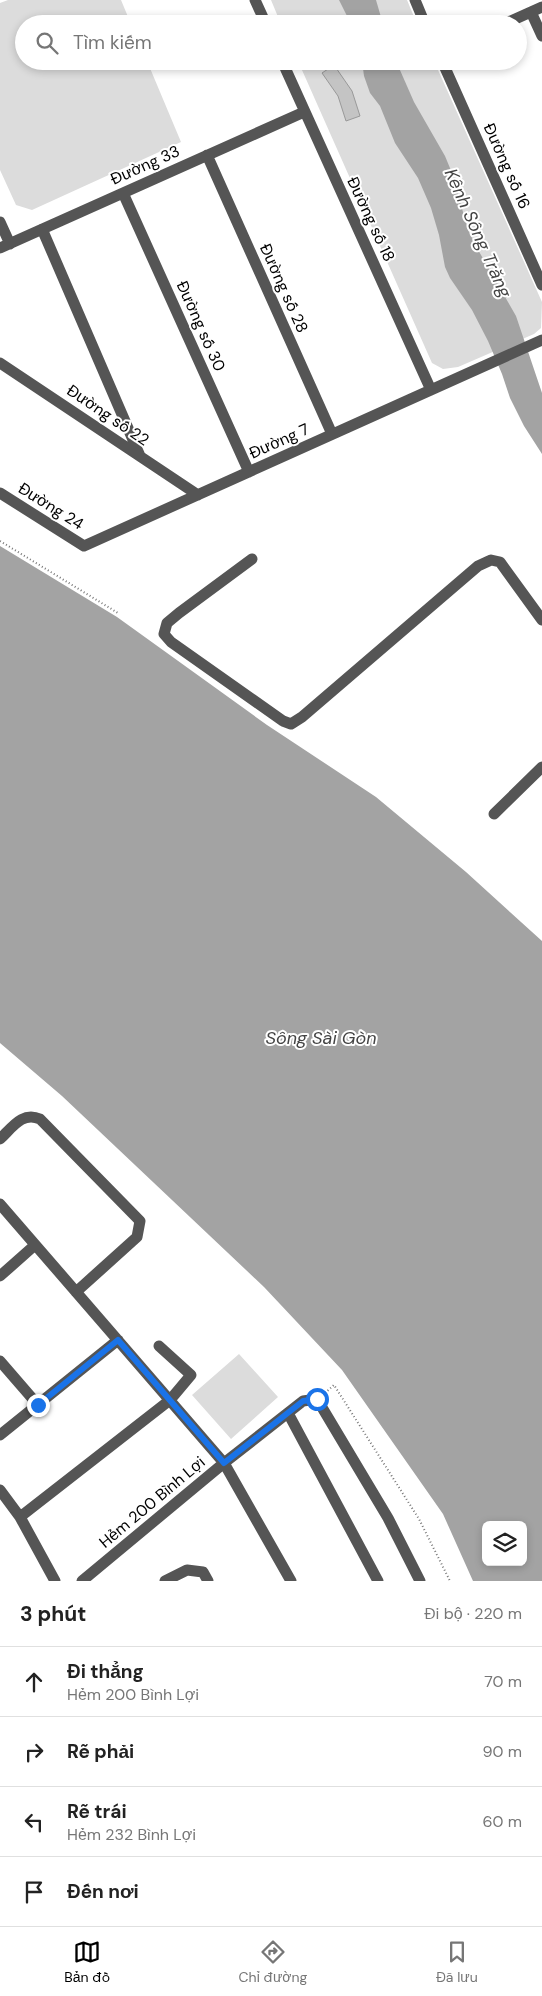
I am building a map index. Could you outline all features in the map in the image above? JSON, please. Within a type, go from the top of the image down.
[{"type":"street","points":[[255,0],[262,15]]},
{"type":"street","points":[[415,0],[421,15]]},
{"type":"street","points":[[524,15],[542,7]]},
{"type":"street","points":[[531,12],[542,36]]},
{"type":"street","name":"Đường số 18","points":[[286,70],[431,390]]},
{"type":"street","name":"Đường số 16","points":[[446,70],[542,285]]},
{"type":"street","name":"Đường 33","points":[[5,246],[304,112]]},
{"type":"street","name":"Đường số 28","points":[[208,155],[332,434]]},
{"type":"street","name":"Đường số 30","points":[[123,193],[249,472]]},
{"type":"street","points":[[0,222],[5,246]]},
{"type":"street","points":[[42,229],[140,456]]},
{"type":"street","name":"Đường 7","points":[[84,546],[539,342]]},
{"type":"street","name":"Đường số 22","points":[[0,363],[198,495]]},
{"type":"street","name":"Đường 24","points":[[0,493],[84,546]]},
{"type":"street","points":[[252,559],[167,623],[164,634],[171,642],[275,716],[291,724],[302,717],[478,566],[491,560],[500,562],[542,620]]},
{"type":"street","points":[[494,814],[542,767]]},
{"type":"street","points":[[0,1139],[21,1119],[29,1116],[43,1121],[140,1221],[137,1237],[76,1292]]},
{"type":"street","points":[[0,1204],[224,1463],[291,1581]]},
{"type":"street","points":[[0,1276],[36,1245]]},
{"type":"street","points":[[0,1435],[118,1340]]},
{"type":"street","points":[[20,1517],[170,1400],[191,1375],[159,1346]]},
{"type":"street","points":[[0,1361],[38,1405]]},
{"type":"street","name":"Hẻm 200 Bình Lợi","points":[[82,1581],[224,1463],[303,1401],[317,1399],[388,1518],[420,1581]]},
{"type":"street","points":[[288,1413],[378,1581]]},
{"type":"street","points":[[0,1490],[20,1517],[55,1581]]},
{"type":"street","points":[[166,1581],[187,1570],[203,1572],[208,1581]]},
{"type":"path","points":[[0,541],[118,613]]},
{"type":"path","points":[[334,1385],[419,1519],[450,1581]]},
{"type":"shaded area","points":[[8,0],[121,0],[127,15],[15,15],[15,70],[151,70],[181,142],[32,210],[16,205],[0,170],[0,3]]},
{"type":"shaded area","points":[[271,0],[407,0],[413,15],[277,15]]},
{"type":"shaded area","points":[[302,70],[438,70],[542,302],[541,328],[534,334],[458,367],[443,369],[432,363]]},
{"type":"shaded area","points":[[239,1354],[278,1397],[231,1439],[192,1395]]},
{"type":"water","points":[[339,0],[376,0],[380,15],[346,15]]},
{"type":"water","points":[[363,70],[400,70],[414,102],[445,156],[452,173],[468,230],[516,316],[542,393],[542,454],[524,426],[510,398],[488,341],[472,310],[450,278],[445,267],[439,235],[431,208],[418,178],[395,143],[380,106],[370,93]]},
{"type":"water","name":"Sông Sài Gòn","points":[[0,546],[117,617],[267,725],[376,797],[466,872],[542,941],[542,1581],[473,1581],[443,1514],[342,1370],[264,1287],[62,1096],[0,1043]]},
{"type":"building","points":[[326,70],[337,70],[352,91],[360,116],[346,121],[338,96],[322,73]]},
{"type":"route","points":[[38,1405],[118,1340],[224,1463],[303,1401],[317,1399]]},
{"type":"water label","name":"Kênh Sông Trăng","points":[[478,233]]}]
